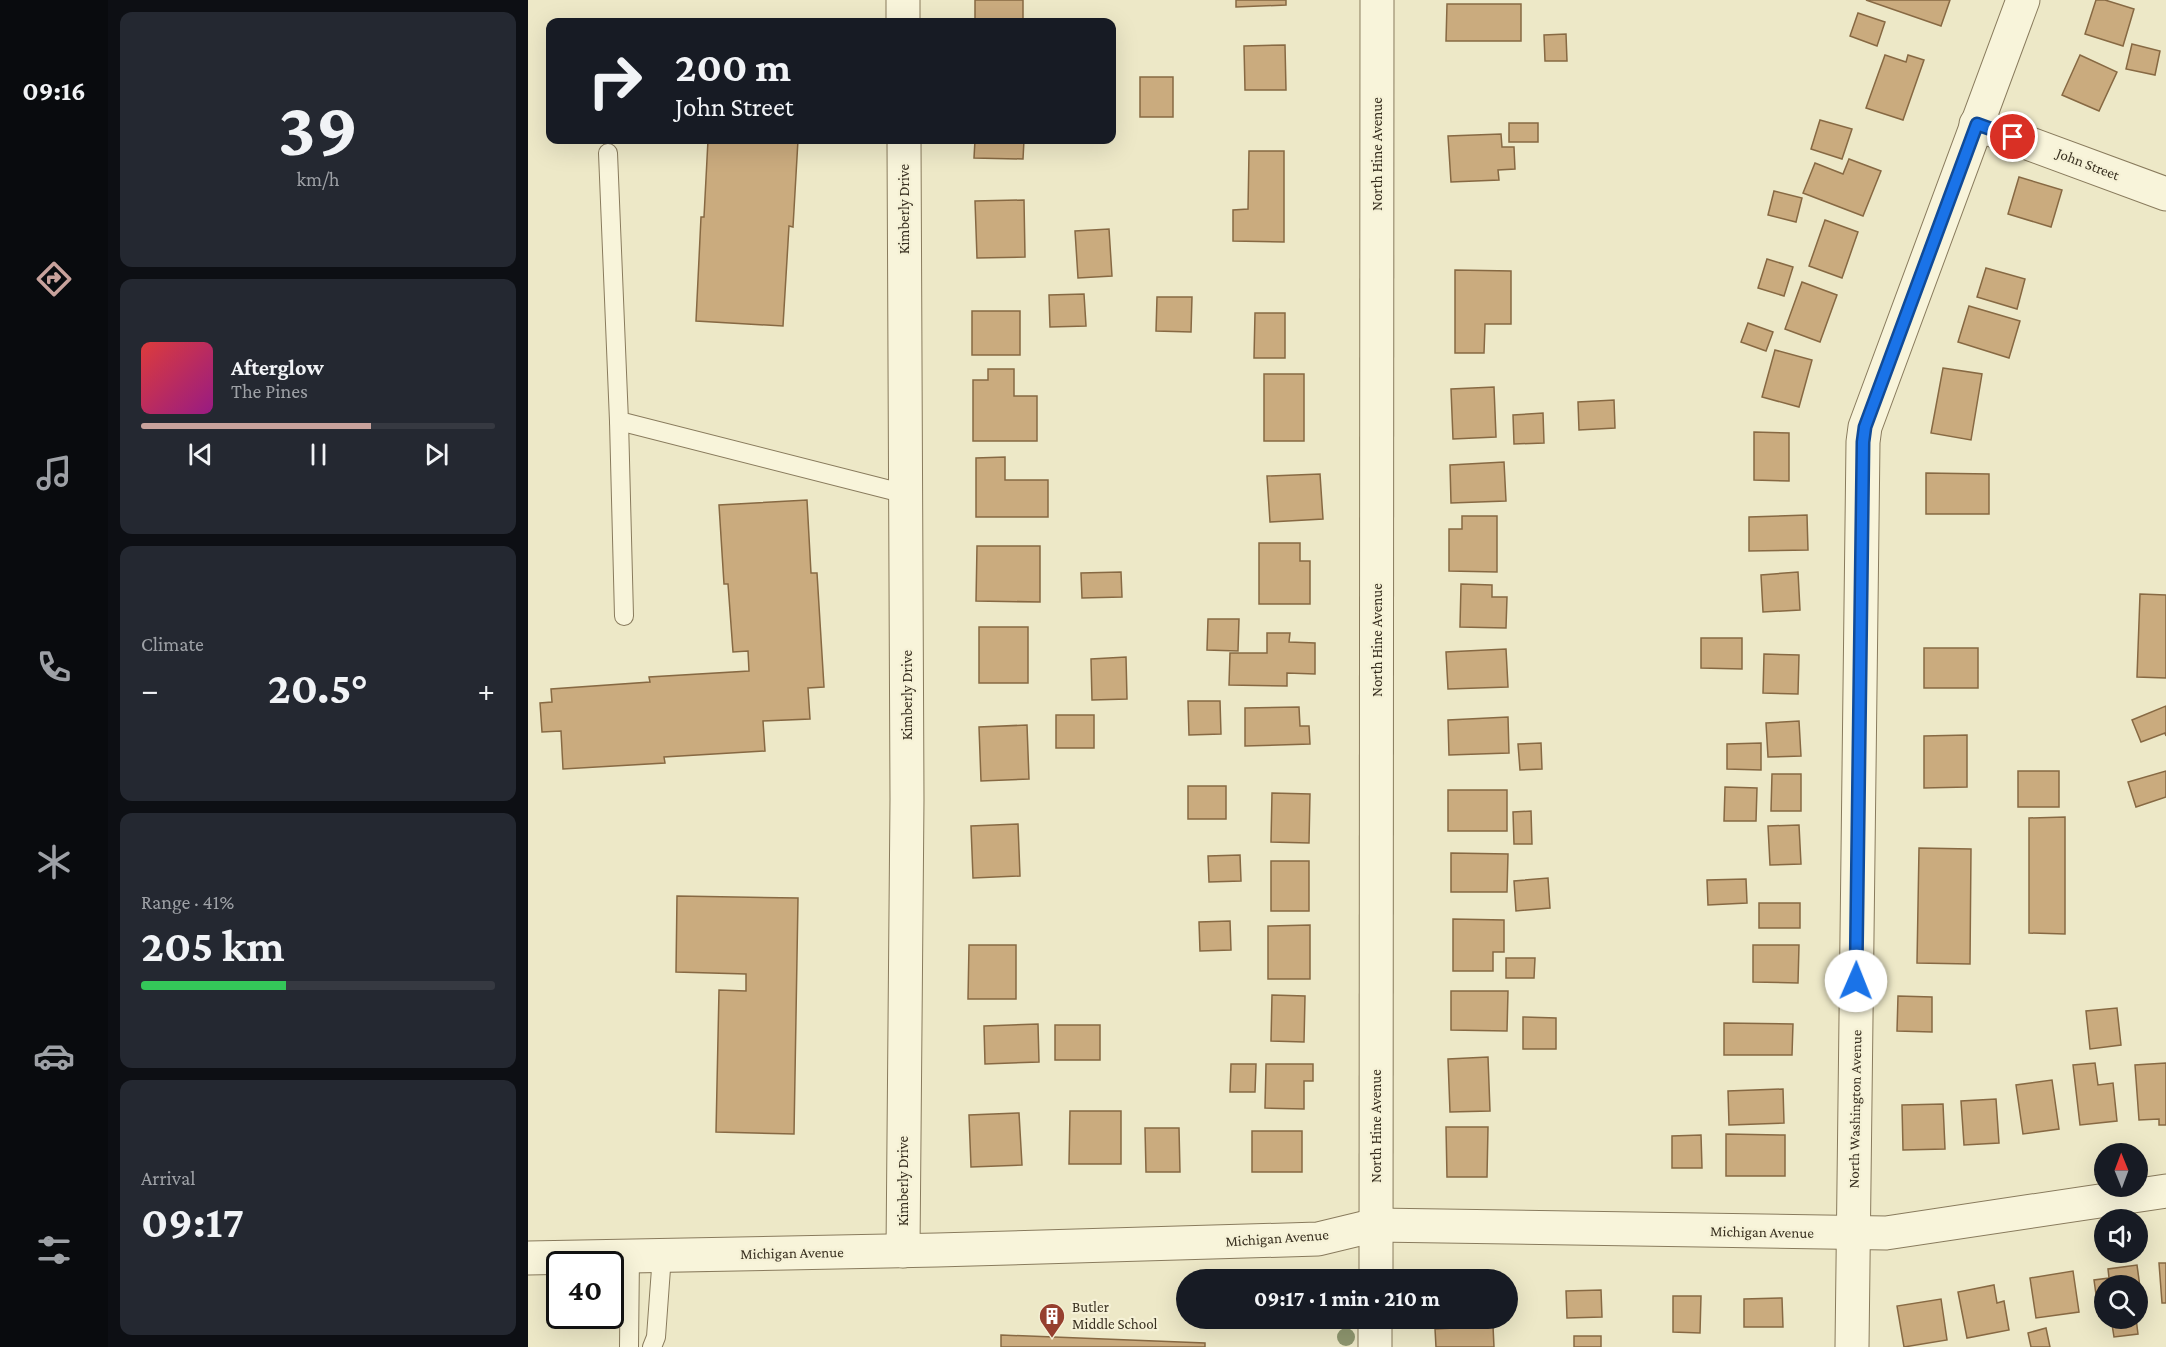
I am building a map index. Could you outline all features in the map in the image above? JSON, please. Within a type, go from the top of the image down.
[{"type":"street","points":[[903,0],[903,18]]},
{"type":"street","name":"North Hine Avenue","points":[[1376,1269],[1377,0]]},
{"type":"street","name":"North Washington Avenue","points":[[1852,1347],[1863,442],[1865,427],[2023,0]]},
{"type":"street","name":"John Street","points":[[1977,124],[2166,194]]},
{"type":"street","name":"Kimberly Drive","points":[[903,1251],[908,799],[904,144]]},
{"type":"street","name":"Michigan Avenue","points":[[528,1258],[903,1251],[1318,1239],[1376,1225],[1886,1233],[2166,1191]]},
{"type":"street","points":[[1375,1329],[1375,1347]]},
{"type":"lane","points":[[608,153],[624,616]]},
{"type":"lane","points":[[619,421],[906,494]]},
{"type":"lane","points":[[629,1347],[630,1256]]},
{"type":"lane","points":[[652,1347],[656,1337],[662,1256]]},
{"type":"building","points":[[975,0],[1023,0],[1023,18],[975,18]]},
{"type":"building","points":[[1236,0],[1286,0],[1286,5],[1236,7]]},
{"type":"building","points":[[1866,0],[1950,0],[1941,26]]},
{"type":"building","points":[[2096,0],[2105,0],[2134,9],[2123,46],[2085,34]]},
{"type":"building","points":[[1447,4],[1521,4],[1521,41],[1446,41]]},
{"type":"building","points":[[1858,13],[1885,22],[1877,46],[1850,36]]},
{"type":"building","points":[[1566,34],[1567,61],[1545,61],[1544,35]]},
{"type":"building","points":[[2132,44],[2160,51],[2155,75],[2126,69]]},
{"type":"building","points":[[1285,45],[1286,90],[1245,90],[1244,46]]},
{"type":"building","points":[[1885,55],[1906,62],[1908,55],[1924,60],[1903,120],[1866,108]]},
{"type":"building","points":[[2080,55],[2117,72],[2099,111],[2062,95]]},
{"type":"building","points":[[1140,77],[1173,77],[1173,117],[1140,117]]},
{"type":"building","points":[[1820,120],[1852,129],[1842,159],[1811,149]]},
{"type":"building","points":[[1509,123],[1538,123],[1538,142],[1509,142]]},
{"type":"building","points":[[1501,134],[1502,147],[1514,147],[1515,169],[1498,170],[1499,180],[1451,182],[1448,136]]},
{"type":"building","points":[[708,144],[798,144],[793,227],[789,226],[783,326],[696,321],[701,217],[704,217]]},
{"type":"building","points":[[975,144],[1024,144],[1023,159],[974,158]]},
{"type":"building","points":[[1249,151],[1284,151],[1284,242],[1233,241],[1233,210],[1248,209]]},
{"type":"building","points":[[1849,159],[1881,171],[1863,216],[1803,193],[1815,163],[1843,174]]},
{"type":"building","points":[[2019,177],[2062,190],[2051,227],[2008,214]]},
{"type":"building","points":[[1774,191],[1802,198],[1796,222],[1768,215]]},
{"type":"building","points":[[1024,200],[1025,257],[977,258],[975,201]]},
{"type":"building","points":[[1825,220],[1858,232],[1842,278],[1809,266]]},
{"type":"building","points":[[1109,229],[1112,276],[1078,278],[1075,231]]},
{"type":"building","points":[[1767,259],[1793,267],[1784,296],[1758,288]]},
{"type":"building","points":[[1986,268],[2025,279],[2017,309],[1977,297]]},
{"type":"building","points":[[1455,270],[1511,271],[1511,324],[1485,324],[1484,353],[1455,353]]},
{"type":"building","points":[[1802,282],[1837,295],[1820,342],[1785,329]]},
{"type":"building","points":[[1084,294],[1086,326],[1050,327],[1049,295]]},
{"type":"building","points":[[1157,297],[1192,297],[1191,332],[1156,331]]},
{"type":"building","points":[[1969,306],[2020,321],[2009,358],[1958,342]]},
{"type":"building","points":[[972,311],[1020,311],[1020,355],[972,355]]},
{"type":"building","points":[[1255,313],[1285,313],[1285,358],[1254,358]]},
{"type":"building","points":[[1748,323],[1773,332],[1766,351],[1741,342]]},
{"type":"building","points":[[1775,350],[1812,360],[1799,407],[1762,397]]},
{"type":"building","points":[[1943,368],[1982,374],[1971,440],[1931,433]]},
{"type":"building","points":[[988,369],[1014,369],[1014,396],[1037,396],[1037,441],[973,441],[973,380],[988,380]]},
{"type":"building","points":[[1264,374],[1304,374],[1304,441],[1264,441]]},
{"type":"building","points":[[1494,387],[1496,437],[1453,439],[1451,389]]},
{"type":"building","points":[[1614,400],[1615,428],[1579,430],[1578,402]]},
{"type":"building","points":[[1543,413],[1544,443],[1514,444],[1513,415]]},
{"type":"building","points":[[1754,432],[1789,433],[1789,481],[1754,480]]},
{"type":"building","points":[[1005,457],[1005,480],[1048,480],[1048,517],[976,517],[976,458]]},
{"type":"building","points":[[1504,462],[1506,501],[1451,503],[1450,465]]},
{"type":"building","points":[[1926,473],[1989,474],[1989,514],[1926,514]]},
{"type":"building","points":[[1320,474],[1323,519],[1270,522],[1267,476]]},
{"type":"building","points":[[807,500],[811,573],[817,573],[824,687],[808,688],[810,719],[763,721],[765,751],[664,757],[665,763],[563,769],[561,731],[542,732],[540,703],[552,702],[551,689],[650,682],[649,677],[749,671],[748,651],[733,652],[728,584],[724,584],[719,505]]},
{"type":"building","points":[[1807,515],[1808,550],[1749,551],[1749,517]]},
{"type":"building","points":[[1462,516],[1497,516],[1497,572],[1449,571],[1449,529],[1462,529]]},
{"type":"building","points":[[1259,543],[1300,543],[1300,561],[1310,561],[1310,604],[1259,604]]},
{"type":"building","points":[[977,546],[1040,546],[1040,602],[976,601]]},
{"type":"building","points":[[1121,572],[1122,597],[1082,598],[1081,573]]},
{"type":"building","points":[[1798,572],[1800,610],[1763,612],[1761,575]]},
{"type":"building","points":[[1461,584],[1492,585],[1492,597],[1507,597],[1506,628],[1460,627]]},
{"type":"building","points":[[2140,594],[2166,595],[2166,678],[2137,677]]},
{"type":"building","points":[[1208,619],[1239,619],[1238,651],[1207,650]]},
{"type":"building","points":[[979,627],[1028,627],[1028,683],[979,683]]},
{"type":"building","points":[[1267,633],[1290,633],[1289,642],[1315,643],[1315,674],[1287,673],[1287,686],[1229,685],[1230,653],[1267,653]]},
{"type":"building","points":[[1701,638],[1742,638],[1742,669],[1701,668]]},
{"type":"building","points":[[1924,648],[1978,648],[1978,688],[1924,688]]},
{"type":"building","points":[[1506,649],[1508,687],[1448,689],[1446,652]]},
{"type":"building","points":[[1764,654],[1799,655],[1798,694],[1763,693]]},
{"type":"building","points":[[1126,657],[1127,699],[1092,700],[1091,659]]},
{"type":"building","points":[[1188,701],[1220,701],[1221,734],[1189,735]]},
{"type":"building","points":[[2166,706],[2166,736],[2165,733],[2141,742],[2132,720]]},
{"type":"building","points":[[1299,707],[1300,726],[1309,726],[1310,744],[1245,746],[1245,708]]},
{"type":"building","points":[[1056,715],[1094,715],[1094,748],[1056,748]]},
{"type":"building","points":[[1508,717],[1509,753],[1449,755],[1448,720]]},
{"type":"building","points":[[1799,721],[1801,756],[1768,757],[1766,723]]},
{"type":"building","points":[[1027,725],[1029,779],[981,781],[979,727]]},
{"type":"building","points":[[1967,735],[1967,787],[1924,788],[1924,736]]},
{"type":"building","points":[[1541,743],[1542,769],[1520,770],[1518,744]]},
{"type":"building","points":[[1761,743],[1761,770],[1727,769],[1727,744]]},
{"type":"building","points":[[2018,771],[2059,771],[2059,807],[2018,807]]},
{"type":"building","points":[[2166,771],[2166,797],[2136,807],[2128,782]]},
{"type":"building","points":[[1772,774],[1801,774],[1801,811],[1771,811]]},
{"type":"building","points":[[1188,786],[1226,786],[1226,819],[1188,819]]},
{"type":"building","points":[[1725,787],[1757,788],[1756,821],[1724,821]]},
{"type":"building","points":[[1448,790],[1507,790],[1507,831],[1448,831]]},
{"type":"building","points":[[1272,793],[1310,794],[1309,843],[1271,842]]},
{"type":"building","points":[[1531,811],[1532,844],[1514,844],[1513,812]]},
{"type":"building","points":[[2065,817],[2065,934],[2029,933],[2029,818]]},
{"type":"building","points":[[1018,824],[1020,876],[973,878],[971,826]]},
{"type":"building","points":[[1799,825],[1801,864],[1770,865],[1768,826]]},
{"type":"building","points":[[1919,848],[1971,849],[1970,964],[1917,963]]},
{"type":"building","points":[[1451,853],[1508,854],[1507,892],[1451,892]]},
{"type":"building","points":[[1240,855],[1241,881],[1209,882],[1208,856]]},
{"type":"building","points":[[1271,861],[1309,861],[1309,911],[1271,911]]},
{"type":"building","points":[[1548,878],[1550,908],[1516,911],[1514,881]]},
{"type":"building","points":[[1746,879],[1747,903],[1708,905],[1707,880]]},
{"type":"building","points":[[677,896],[798,898],[794,1134],[716,1132],[719,990],[746,991],[746,974],[676,972]]},
{"type":"building","points":[[1759,903],[1800,903],[1800,928],[1759,928]]},
{"type":"building","points":[[1453,919],[1504,920],[1504,952],[1493,952],[1493,971],[1453,971]]},
{"type":"building","points":[[1230,921],[1231,950],[1200,951],[1199,922]]},
{"type":"building","points":[[1310,925],[1310,979],[1268,979],[1268,926]]},
{"type":"building","points":[[969,945],[1016,945],[1016,999],[968,999]]},
{"type":"building","points":[[1753,945],[1799,945],[1798,983],[1753,982]]},
{"type":"building","points":[[1506,958],[1535,958],[1534,978],[1506,978]]},
{"type":"building","points":[[1451,991],[1508,991],[1507,1031],[1451,1030]]},
{"type":"building","points":[[1272,995],[1305,996],[1304,1042],[1271,1041]]},
{"type":"building","points":[[1898,996],[1932,997],[1932,1032],[1897,1031]]},
{"type":"building","points":[[2117,1008],[2121,1045],[2090,1049],[2086,1011]]},
{"type":"building","points":[[1523,1017],[1556,1018],[1556,1049],[1523,1049]]},
{"type":"building","points":[[1724,1023],[1793,1024],[1792,1055],[1724,1055]]},
{"type":"building","points":[[1038,1024],[1039,1062],[985,1064],[984,1026]]},
{"type":"building","points":[[1055,1025],[1100,1025],[1100,1060],[1055,1060]]},
{"type":"building","points":[[1488,1057],[1490,1111],[1450,1112],[1448,1059]]},
{"type":"building","points":[[2095,1063],[2098,1085],[2113,1083],[2117,1121],[2080,1125],[2073,1065]]},
{"type":"building","points":[[2166,1063],[2166,1125],[2159,1125],[2159,1119],[2139,1120],[2135,1065]]},
{"type":"building","points":[[1231,1064],[1256,1064],[1255,1092],[1230,1092]]},
{"type":"building","points":[[1266,1064],[1313,1064],[1313,1081],[1304,1081],[1304,1109],[1265,1108]]},
{"type":"building","points":[[2052,1080],[2059,1129],[2023,1134],[2016,1085]]},
{"type":"building","points":[[1783,1089],[1784,1123],[1729,1125],[1728,1091]]},
{"type":"building","points":[[1996,1099],[1999,1143],[1964,1145],[1961,1101]]},
{"type":"building","points":[[1943,1104],[1945,1149],[1903,1150],[1902,1105]]},
{"type":"building","points":[[1070,1111],[1121,1111],[1121,1164],[1069,1164]]},
{"type":"building","points":[[1019,1113],[1022,1165],[971,1167],[969,1115]]},
{"type":"building","points":[[1446,1127],[1488,1127],[1487,1177],[1447,1177]]},
{"type":"building","points":[[1145,1128],[1179,1128],[1180,1172],[1146,1172]]},
{"type":"building","points":[[1252,1131],[1302,1131],[1302,1172],[1252,1172]]},
{"type":"building","points":[[1726,1134],[1785,1135],[1785,1176],[1726,1176]]},
{"type":"building","points":[[1701,1135],[1702,1168],[1672,1168],[1672,1136]]},
{"type":"building","points":[[2159,1263],[2166,1263],[2166,1303],[2162,1303]]},
{"type":"building","points":[[2137,1265],[2138,1275],[2109,1275],[2108,1269]]},
{"type":"building","points":[[2073,1271],[2079,1312],[2036,1318],[2030,1278]]},
{"type":"building","points":[[1994,1285],[1997,1303],[2004,1301],[2009,1330],[1967,1338],[1958,1292]]},
{"type":"building","points":[[1601,1290],[1602,1317],[1567,1318],[1566,1291]]},
{"type":"building","points":[[1673,1296],[1701,1296],[1700,1333],[1673,1332]]},
{"type":"building","points":[[1782,1298],[1783,1327],[1744,1327],[1744,1299]]},
{"type":"building","points":[[1941,1299],[1947,1340],[1904,1347],[1897,1306]]},
{"type":"building","points":[[2046,1328],[2050,1347],[2031,1347],[2028,1333]]},
{"type":"building","points":[[1435,1329],[1493,1329],[1494,1347],[1436,1347]]},
{"type":"building","points":[[2113,1329],[2137,1329],[2138,1334],[2114,1337]]},
{"type":"building","name":"Butler Middle School","points":[[1001,1335],[1205,1343],[1205,1347],[1001,1347]]},
{"type":"building","points":[[1574,1336],[1601,1336],[1601,1347],[1574,1347]]},
{"type":"place","name":"Butler Middle School","points":[[1052,1339]]},
{"type":"route","points":[[1856,981],[1865,427],[1977,124],[2013,137]]}]
